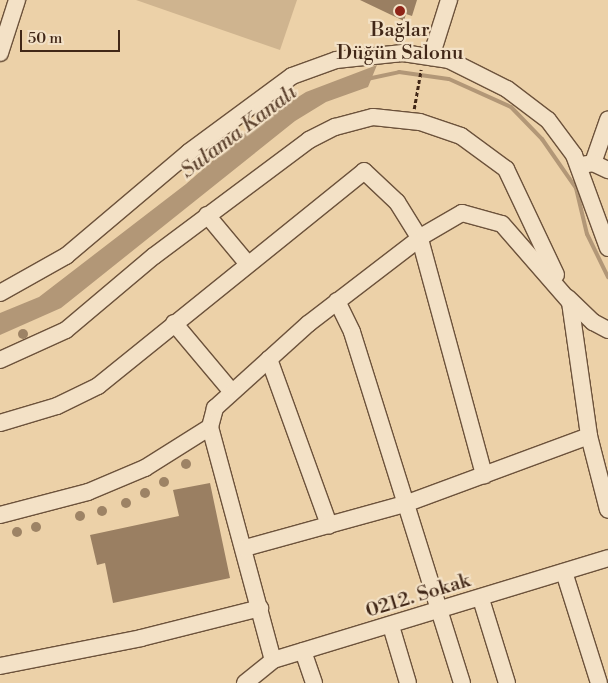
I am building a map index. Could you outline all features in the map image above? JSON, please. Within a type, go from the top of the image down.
[{"type":"street","points":[[0,50],[17,0]]},
{"type":"street","points":[[426,60],[450,0]]},
{"type":"street","points":[[0,293],[66,256],[189,152],[292,76],[336,60],[403,53],[426,60],[449,60],[507,89],[548,120],[586,164],[608,248]]},
{"type":"street","points":[[0,360],[66,330],[207,215],[302,145],[335,127],[373,117],[420,122],[461,136],[506,169],[570,302],[589,436],[608,510]]},
{"type":"street","points":[[586,164],[608,120]]},
{"type":"street","points":[[586,164],[608,170]]},
{"type":"street","points":[[0,423],[57,406],[98,386],[247,263],[364,171],[397,202],[420,239],[484,475]]},
{"type":"street","points":[[274,660],[245,548],[210,427],[214,408],[337,302],[420,239],[462,213],[484,216],[502,224],[570,302],[608,330]]},
{"type":"street","points":[[207,215],[247,263]]},
{"type":"street","points":[[337,302],[352,332],[405,504],[442,612],[462,683]]},
{"type":"street","points":[[174,324],[232,392]]},
{"type":"street","points":[[269,359],[329,525]]},
{"type":"street","points":[[0,515],[88,492],[145,468],[210,427]]},
{"type":"street","points":[[245,548],[405,504],[589,436]]},
{"type":"street","name":"0212. Sokak","points":[[245,683],[274,660],[442,612],[608,558]]},
{"type":"street","points":[[564,572],[599,683]]},
{"type":"street","points":[[481,599],[507,683]]},
{"type":"street","points":[[0,666],[141,638],[260,608]]},
{"type":"street","points":[[392,626],[408,683]]},
{"type":"street","points":[[303,651],[314,683]]},
{"type":"path","points":[[417,90],[426,60]]},
{"type":"shaded area","points":[[136,0],[297,0],[280,50]]},
{"type":"shaded area","points":[[377,65],[368,87],[326,102],[295,121],[61,308],[0,335],[0,313],[39,297],[186,184],[252,126],[306,92]]},
{"type":"building","name":"Bağlar Düğün Salonu","points":[[360,0],[417,0],[412,16],[406,14],[404,21]]},
{"type":"building","points":[[210,483],[230,578],[113,603],[105,563],[97,565],[90,535],[179,516],[173,490]]},
{"type":"waterway","name":"Sulama Kanalı","points":[[367,79],[399,72],[449,79],[511,107],[542,139],[576,188],[587,234],[608,277]]},
{"type":"place","name":"Bağlar Düğün Salonu","points":[[400,11]]}]
